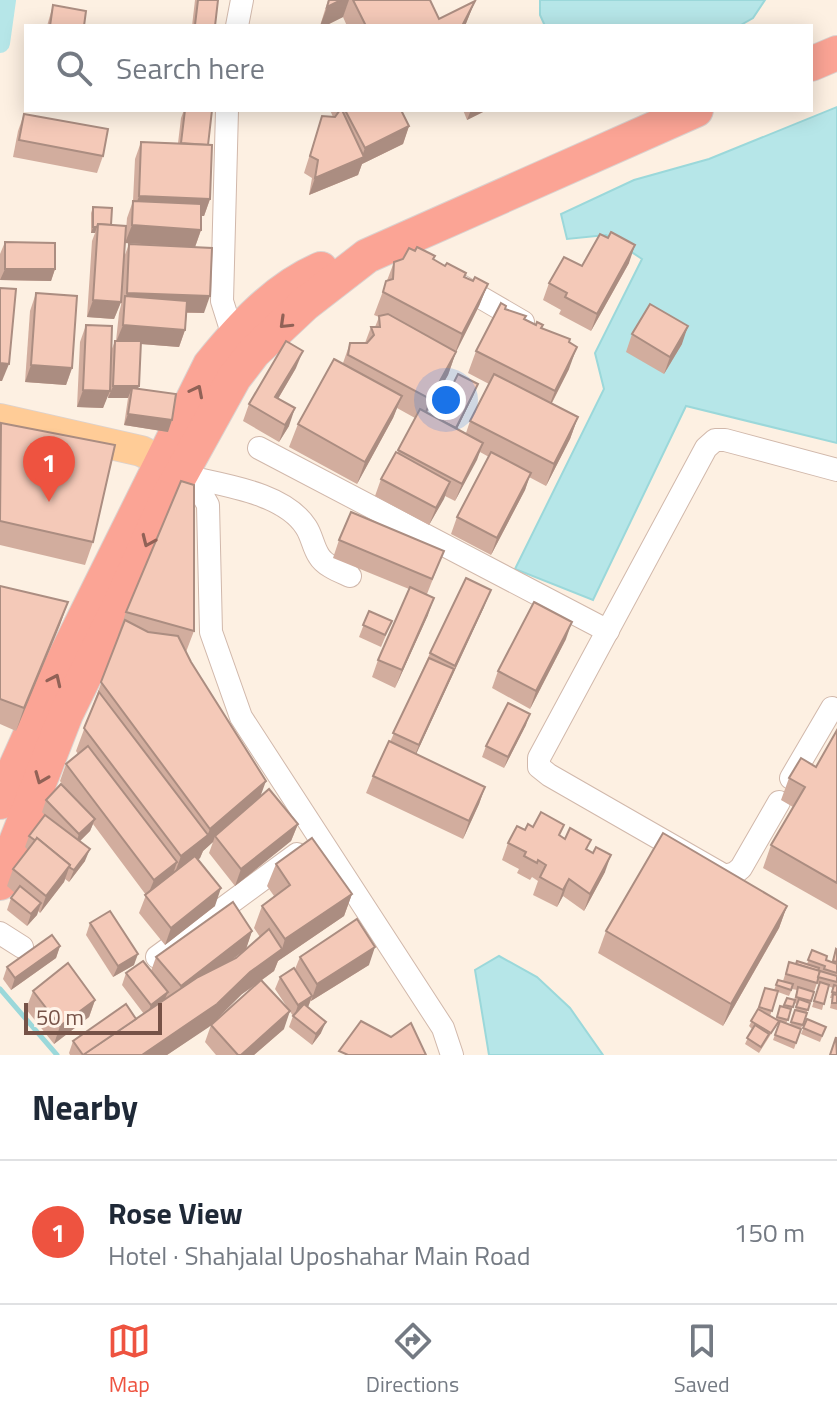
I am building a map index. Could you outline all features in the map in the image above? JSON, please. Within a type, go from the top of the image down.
[{"type":"highway","points":[[813,63],[837,53]]},
{"type":"highway","points":[[0,802],[68,651],[234,378],[244,344],[391,253],[692,112]]},
{"type":"highway","points":[[0,883],[66,714],[179,470]]},
{"type":"main road","points":[[0,419],[141,451],[179,470]]},
{"type":"street","points":[[237,24],[242,0]]},
{"type":"street","points":[[227,112],[222,301],[244,344]]},
{"type":"street","points":[[442,275],[535,329]]},
{"type":"street","points":[[779,802],[741,868],[725,876],[549,775],[539,767],[539,758],[706,448],[715,440],[725,440],[837,470]]},
{"type":"street","points":[[259,448],[608,631]]},
{"type":"street","points":[[179,470],[262,494],[277,502],[305,525],[319,557],[350,576]]},
{"type":"street","points":[[179,470],[208,505],[211,632],[241,717],[443,1028],[452,1055]]},
{"type":"street","points":[[791,778],[835,706]]},
{"type":"street","points":[[156,957],[318,838]]},
{"type":"street","points":[[0,933],[22,947]]},
{"type":"water","points":[[540,0],[765,0],[753,18],[742,24],[544,24],[540,15]]},
{"type":"water","points":[[837,107],[837,443],[686,406],[593,600],[515,569],[604,389],[595,353],[642,259],[606,235],[567,239],[561,214],[634,180],[709,159]]},
{"type":"water","points":[[499,956],[537,977],[570,1008],[603,1055],[489,1055],[475,970]]},
{"type":"building","points":[[198,0],[218,0],[215,24],[195,24]]},
{"type":"building","points":[[329,0],[341,0],[327,7]]},
{"type":"building","points":[[353,0],[430,0],[439,19],[475,1],[463,24],[365,24]]},
{"type":"building","points":[[53,5],[86,11],[84,24],[50,24]]},
{"type":"building","points":[[185,112],[212,112],[208,145],[181,143]]},
{"type":"building","points":[[343,112],[364,157],[315,178],[318,160],[310,156],[322,116],[335,117]]},
{"type":"building","points":[[346,112],[402,112],[409,126],[365,148]]},
{"type":"building","points":[[24,114],[108,129],[103,156],[19,140]]},
{"type":"building","points":[[141,142],[212,145],[210,199],[139,196]]},
{"type":"building","points":[[133,201],[201,204],[201,230],[132,225]]},
{"type":"building","points":[[93,207],[112,208],[111,225],[98,224],[93,227]]},
{"type":"building","points":[[98,224],[126,226],[121,302],[93,300]]},
{"type":"building","points":[[611,232],[635,245],[597,314],[565,297],[567,293],[549,283],[564,257],[582,266],[600,234],[608,238]]},
{"type":"building","points":[[5,242],[55,243],[55,269],[5,269]]},
{"type":"building","points":[[129,244],[212,248],[210,296],[127,293]]},
{"type":"building","points":[[417,247],[435,256],[433,259],[445,266],[447,263],[466,273],[464,277],[473,281],[475,277],[488,284],[462,334],[383,292],[386,281],[393,279],[394,262],[403,259],[409,248],[415,251]]},
{"type":"building","points":[[0,288],[16,289],[9,364],[0,363]]},
{"type":"building","points":[[36,293],[77,296],[72,368],[31,365]]},
{"type":"building","points":[[125,296],[187,301],[185,330],[123,325]]},
{"type":"building","points":[[501,303],[506,306],[505,309],[526,316],[524,319],[543,325],[541,328],[570,339],[569,342],[577,347],[555,391],[476,351]]},
{"type":"building","points":[[650,304],[688,326],[670,357],[632,334]]},
{"type":"building","points":[[388,314],[456,352],[430,399],[348,355],[350,343],[367,343],[374,335],[371,327],[380,327],[379,316]]},
{"type":"building","points":[[86,325],[112,326],[110,391],[83,390]]},
{"type":"building","points":[[115,341],[141,341],[139,386],[113,386]]},
{"type":"building","points":[[286,341],[303,351],[275,397],[295,408],[285,425],[249,404]]},
{"type":"building","points":[[334,359],[402,396],[365,462],[298,424]]},
{"type":"building","points":[[458,374],[478,384],[456,428],[436,418]]},
{"type":"building","points":[[494,374],[578,417],[554,464],[470,421]]},
{"type":"building","points":[[132,388],[176,394],[172,420],[128,414]]},
{"type":"building","points":[[420,409],[483,443],[462,484],[398,450]]},
{"type":"building","points":[[1,423],[115,445],[93,542],[0,521]]},
{"type":"building","points":[[396,452],[450,482],[436,508],[381,479]]},
{"type":"building","points":[[491,452],[531,473],[497,538],[457,517]]},
{"type":"building","points":[[181,481],[194,485],[194,631],[126,612]]},
{"type":"building","points":[[351,512],[444,551],[432,579],[339,540]]},
{"type":"building","points":[[466,578],[491,590],[455,666],[430,653]]},
{"type":"building","points":[[0,586],[68,602],[24,708],[0,699]]},
{"type":"building","points":[[410,587],[434,598],[402,670],[378,660]]},
{"type":"building","points":[[534,602],[572,622],[536,691],[498,671]]},
{"type":"building","points":[[369,611],[392,621],[385,635],[363,625]]},
{"type":"building","points":[[125,620],[148,632],[178,636],[266,781],[210,829],[101,682]]},
{"type":"building","points":[[429,658],[454,669],[419,745],[393,733]]},
{"type":"building","points":[[99,692],[208,835],[181,856],[84,728]]},
{"type":"building","points":[[508,703],[530,714],[508,757],[486,746]]},
{"type":"building","points":[[837,730],[837,883],[771,845],[805,787],[789,778],[801,758],[816,767]]},
{"type":"building","points":[[389,741],[485,787],[469,821],[373,776]]},
{"type":"building","points":[[88,746],[177,862],[154,880],[66,764]]},
{"type":"building","points":[[61,784],[95,819],[79,834],[46,800]]},
{"type":"building","points":[[269,789],[298,824],[241,869],[215,836]]},
{"type":"building","points":[[541,812],[564,825],[559,835],[565,839],[570,828],[591,840],[586,849],[593,853],[596,847],[611,855],[590,894],[569,879],[563,890],[540,877],[546,865],[524,856],[526,852],[508,843],[517,826],[525,830],[528,824],[533,827]]},
{"type":"building","points":[[45,815],[90,849],[74,870],[37,838],[36,841],[29,836]]},
{"type":"building","points":[[663,833],[787,906],[731,1004],[606,931]]},
{"type":"building","points":[[37,838],[70,865],[46,896],[13,869]]},
{"type":"building","points":[[312,838],[352,894],[285,939],[262,906],[290,885],[276,864]]},
{"type":"building","points":[[195,856],[221,888],[171,928],[145,895]]},
{"type":"building","points":[[20,886],[41,903],[31,914],[11,898]]},
{"type":"building","points":[[233,902],[252,931],[181,986],[156,957]]},
{"type":"building","points":[[110,911],[138,954],[118,966],[90,923]]},
{"type":"building","points":[[357,919],[375,947],[317,984],[300,957]]},
{"type":"building","points":[[269,929],[282,949],[250,972],[217,1004],[142,1055],[84,1054],[198,977],[236,958]]},
{"type":"building","points":[[52,935],[60,946],[15,978],[7,967]]},
{"type":"building","points":[[812,950],[837,964],[837,973],[808,960]]},
{"type":"building","points":[[143,961],[168,992],[151,1005],[126,973]]},
{"type":"building","points":[[797,961],[819,968],[818,971],[796,964]]},
{"type":"building","points":[[789,962],[820,971],[817,983],[786,974]]},
{"type":"building","points":[[68,963],[95,1000],[60,1026],[33,991]]},
{"type":"building","points":[[294,968],[312,996],[298,1005],[280,977]]},
{"type":"building","points":[[820,971],[837,976],[837,982],[818,977]]},
{"type":"building","points":[[261,980],[290,1011],[238,1055],[211,1025]]},
{"type":"building","points":[[778,980],[793,984],[791,990],[776,985]]},
{"type":"building","points":[[820,982],[829,985],[824,1004],[814,1001]]},
{"type":"building","points":[[798,987],[814,992],[811,1001],[796,997]]},
{"type":"building","points":[[765,988],[778,991],[772,1011],[759,1007]]},
{"type":"building","points":[[787,998],[795,1000],[793,1007],[784,1005]]},
{"type":"building","points":[[799,999],[810,1003],[808,1010],[796,1007]]},
{"type":"building","points":[[126,1004],[136,1019],[83,1055],[73,1041]]},
{"type":"building","points":[[304,1004],[326,1022],[316,1034],[293,1016]]},
{"type":"building","points":[[780,1006],[791,1009],[788,1020],[777,1017]]},
{"type":"building","points":[[758,1009],[779,1021],[771,1033],[751,1021]]},
{"type":"building","points":[[795,1010],[807,1013],[803,1025],[791,1022]]},
{"type":"building","points":[[807,1019],[826,1027],[822,1036],[803,1028]]},
{"type":"building","points":[[361,1021],[391,1037],[411,1023],[426,1055],[348,1055],[339,1051]]},
{"type":"building","points":[[780,1021],[801,1029],[796,1043],[775,1035]]},
{"type":"building","points":[[755,1025],[769,1034],[761,1047],[747,1038]]},
{"type":"building","points":[[836,1037],[837,1055],[830,1055]]},
{"type":"waterway","points":[[0,43],[6,0]]},
{"type":"waterway","points":[[0,989],[57,1055]]},
{"type":"place","name":"Rose View","points":[[49,502]]}]
